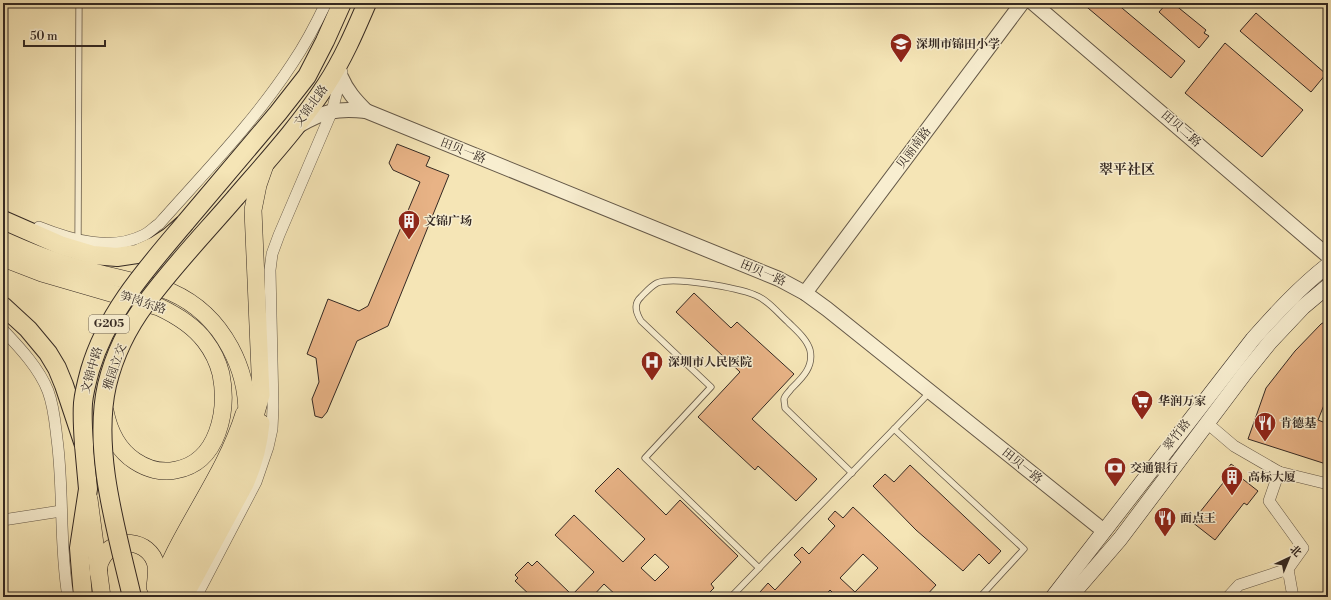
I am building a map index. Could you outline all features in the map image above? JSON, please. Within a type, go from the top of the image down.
[{"type":"highway","name":"文锦北路","points":[[220,182],[278,113],[306,76],[325,41],[342,3]]},
{"type":"highway","name":"文锦北路","points":[[236,197],[296,127],[323,90],[347,49],[367,3]]},
{"type":"highway","name":"文锦中路","points":[[88,489],[84,446],[83,402],[99,344],[128,292],[220,182]]},
{"type":"highway","name":"雅园立交","points":[[132,597],[108,491],[105,468],[103,427],[107,384],[116,358],[135,320],[158,286],[236,197]]},
{"type":"highway","points":[[6,218],[60,245],[93,255],[117,257],[137,254],[155,246],[169,237],[185,223]]},
{"type":"highway","points":[[3,306],[28,329],[48,353],[57,368],[84,446]]},
{"type":"highway","name":"G205","points":[[83,597],[79,548],[88,489]]},
{"type":"main road","points":[[184,597],[245,484],[252,468],[260,435],[262,419],[253,210],[258,185],[267,161]]},
{"type":"main road","name":"笋岗东路","points":[[3,240],[64,264],[170,291],[190,302],[207,316],[221,331],[231,347],[239,366],[244,385],[246,423],[245,441],[240,458]]},
{"type":"main road","name":"笋岗东路","points":[[3,258],[42,273],[159,307],[176,315],[192,327],[215,357],[220,373],[223,392],[222,411],[218,432],[204,455],[194,463],[182,469],[169,471],[156,470],[141,465],[130,458],[115,440],[107,420],[104,405]]},
{"type":"main road","name":"翠竹路","points":[[1052,597],[1253,338],[1306,283],[1328,265]]},
{"type":"main road","name":"翠竹路","points":[[1070,597],[1120,539],[1244,373],[1274,337],[1303,307],[1328,286]]},
{"type":"main road","points":[[173,597],[183,572],[240,458],[252,427],[261,395]]},
{"type":"main road","points":[[155,597],[166,570],[228,452],[240,425],[246,405]]},
{"type":"main road","name":"文锦中路","points":[[88,489],[102,597]]},
{"type":"main road","points":[[98,572],[101,560],[112,547],[126,542],[136,544],[145,549],[155,564],[155,597]]},
{"type":"street","points":[[6,218],[19,219],[78,240],[105,244],[126,242],[145,235],[159,224],[237,137],[264,103],[292,64],[314,28],[326,3]]},
{"type":"street","name":"贝丽南路","points":[[805,292],[1022,3]]},
{"type":"street","name":"田贝二路","points":[[1033,3],[1328,256]]},
{"type":"street","points":[[196,597],[251,494],[263,465],[268,447],[272,429],[274,407],[270,270],[272,254],[332,111],[347,49]]},
{"type":"street","name":"田贝一路","points":[[341,76],[346,89],[355,101],[366,111]]},
{"type":"street","name":"田贝一路","points":[[296,127],[313,117],[332,111],[366,111],[779,279],[805,292],[1104,531]]},
{"type":"street","points":[[3,330],[19,346],[38,372],[48,390],[54,409],[60,463],[63,556],[68,597]]},
{"type":"street","points":[[1207,423],[1234,446],[1278,472],[1328,484]]},
{"type":"street","points":[[1228,597],[1238,585],[1288,569],[1303,548],[1269,502],[1278,472]]},
{"type":"street","points":[[3,520],[62,511]]},
{"type":"street","points":[[1288,569],[1293,597]]},
{"type":"lane","points":[[78,240],[79,3]]},
{"type":"lane","points":[[759,568],[645,458],[711,387],[641,321],[637,316],[636,310],[638,300],[656,283],[692,281],[748,292],[767,302],[801,334],[810,350],[811,359],[809,367],[784,398],[786,408],[852,473]]},
{"type":"lane","points":[[731,597],[930,392]]},
{"type":"lane","points":[[894,429],[1024,549],[980,597]]},
{"type":"building","points":[[1082,3],[1116,3],[1185,61],[1171,78]]},
{"type":"building","points":[[1167,3],[1174,4],[1206,30],[1204,33],[1209,36],[1199,48],[1159,12]]},
{"type":"building","points":[[1256,13],[1326,74],[1311,92],[1240,31]]},
{"type":"building","points":[[1225,43],[1303,110],[1262,157],[1185,93]]},
{"type":"building","name":"文锦广场","points":[[397,144],[430,157],[426,166],[449,175],[388,326],[357,341],[327,412],[322,418],[315,416],[312,399],[319,382],[316,358],[307,354],[328,299],[359,311],[368,306],[420,182],[393,170],[389,163]]},
{"type":"building","points":[[694,293],[731,328],[737,322],[794,374],[752,419],[817,479],[796,501],[758,466],[755,470],[698,417],[740,372],[676,312]]},
{"type":"building","points":[[1328,320],[1328,395],[1318,420],[1328,424],[1328,450],[1326,464],[1248,439],[1266,388],[1295,351],[1321,324]]},
{"type":"building","name":"高标大厦","points":[[1231,464],[1238,469],[1235,473],[1258,491],[1247,505],[1244,503],[1215,540],[1192,522],[1227,478],[1223,475]]},
{"type":"building","points":[[910,465],[1001,551],[989,564],[979,554],[963,571],[916,530],[873,486],[885,474],[894,482]]},
{"type":"building","points":[[618,468],[666,515],[680,500],[738,556],[711,584],[714,588],[705,597],[618,597],[604,584],[592,597],[532,597],[515,581],[518,578],[515,575],[528,562],[532,566],[537,561],[572,595],[594,572],[555,535],[574,515],[623,562],[645,539],[595,491]],"holes":[[[655,554],[669,567],[655,581],[641,568]]]},
{"type":"building","points":[[853,507],[936,585],[925,597],[837,597],[830,590],[824,597],[765,597],[760,592],[768,583],[775,590],[801,562],[794,555],[802,547],[809,554],[835,526],[828,519],[835,511],[843,518]],"holes":[[[863,554],[878,568],[855,592],[840,578]]]},
{"type":"place","name":"深圳市锦田小学","points":[[901,64]]},
{"type":"place","name":"文锦广场","points":[[409,240]]},
{"type":"place","name":"深圳市人民医院","points":[[652,382]]},
{"type":"place","name":"华润万家","points":[[1142,420]]},
{"type":"place","name":"肯德基","points":[[1265,442]]},
{"type":"place","name":"交通银行","points":[[1115,488]]},
{"type":"place","name":"高标大厦","points":[[1232,496]]},
{"type":"place","name":"面点王","points":[[1165,538]]},
{"type":"district","name":"翠平社区","points":[[1127,170]]}]
